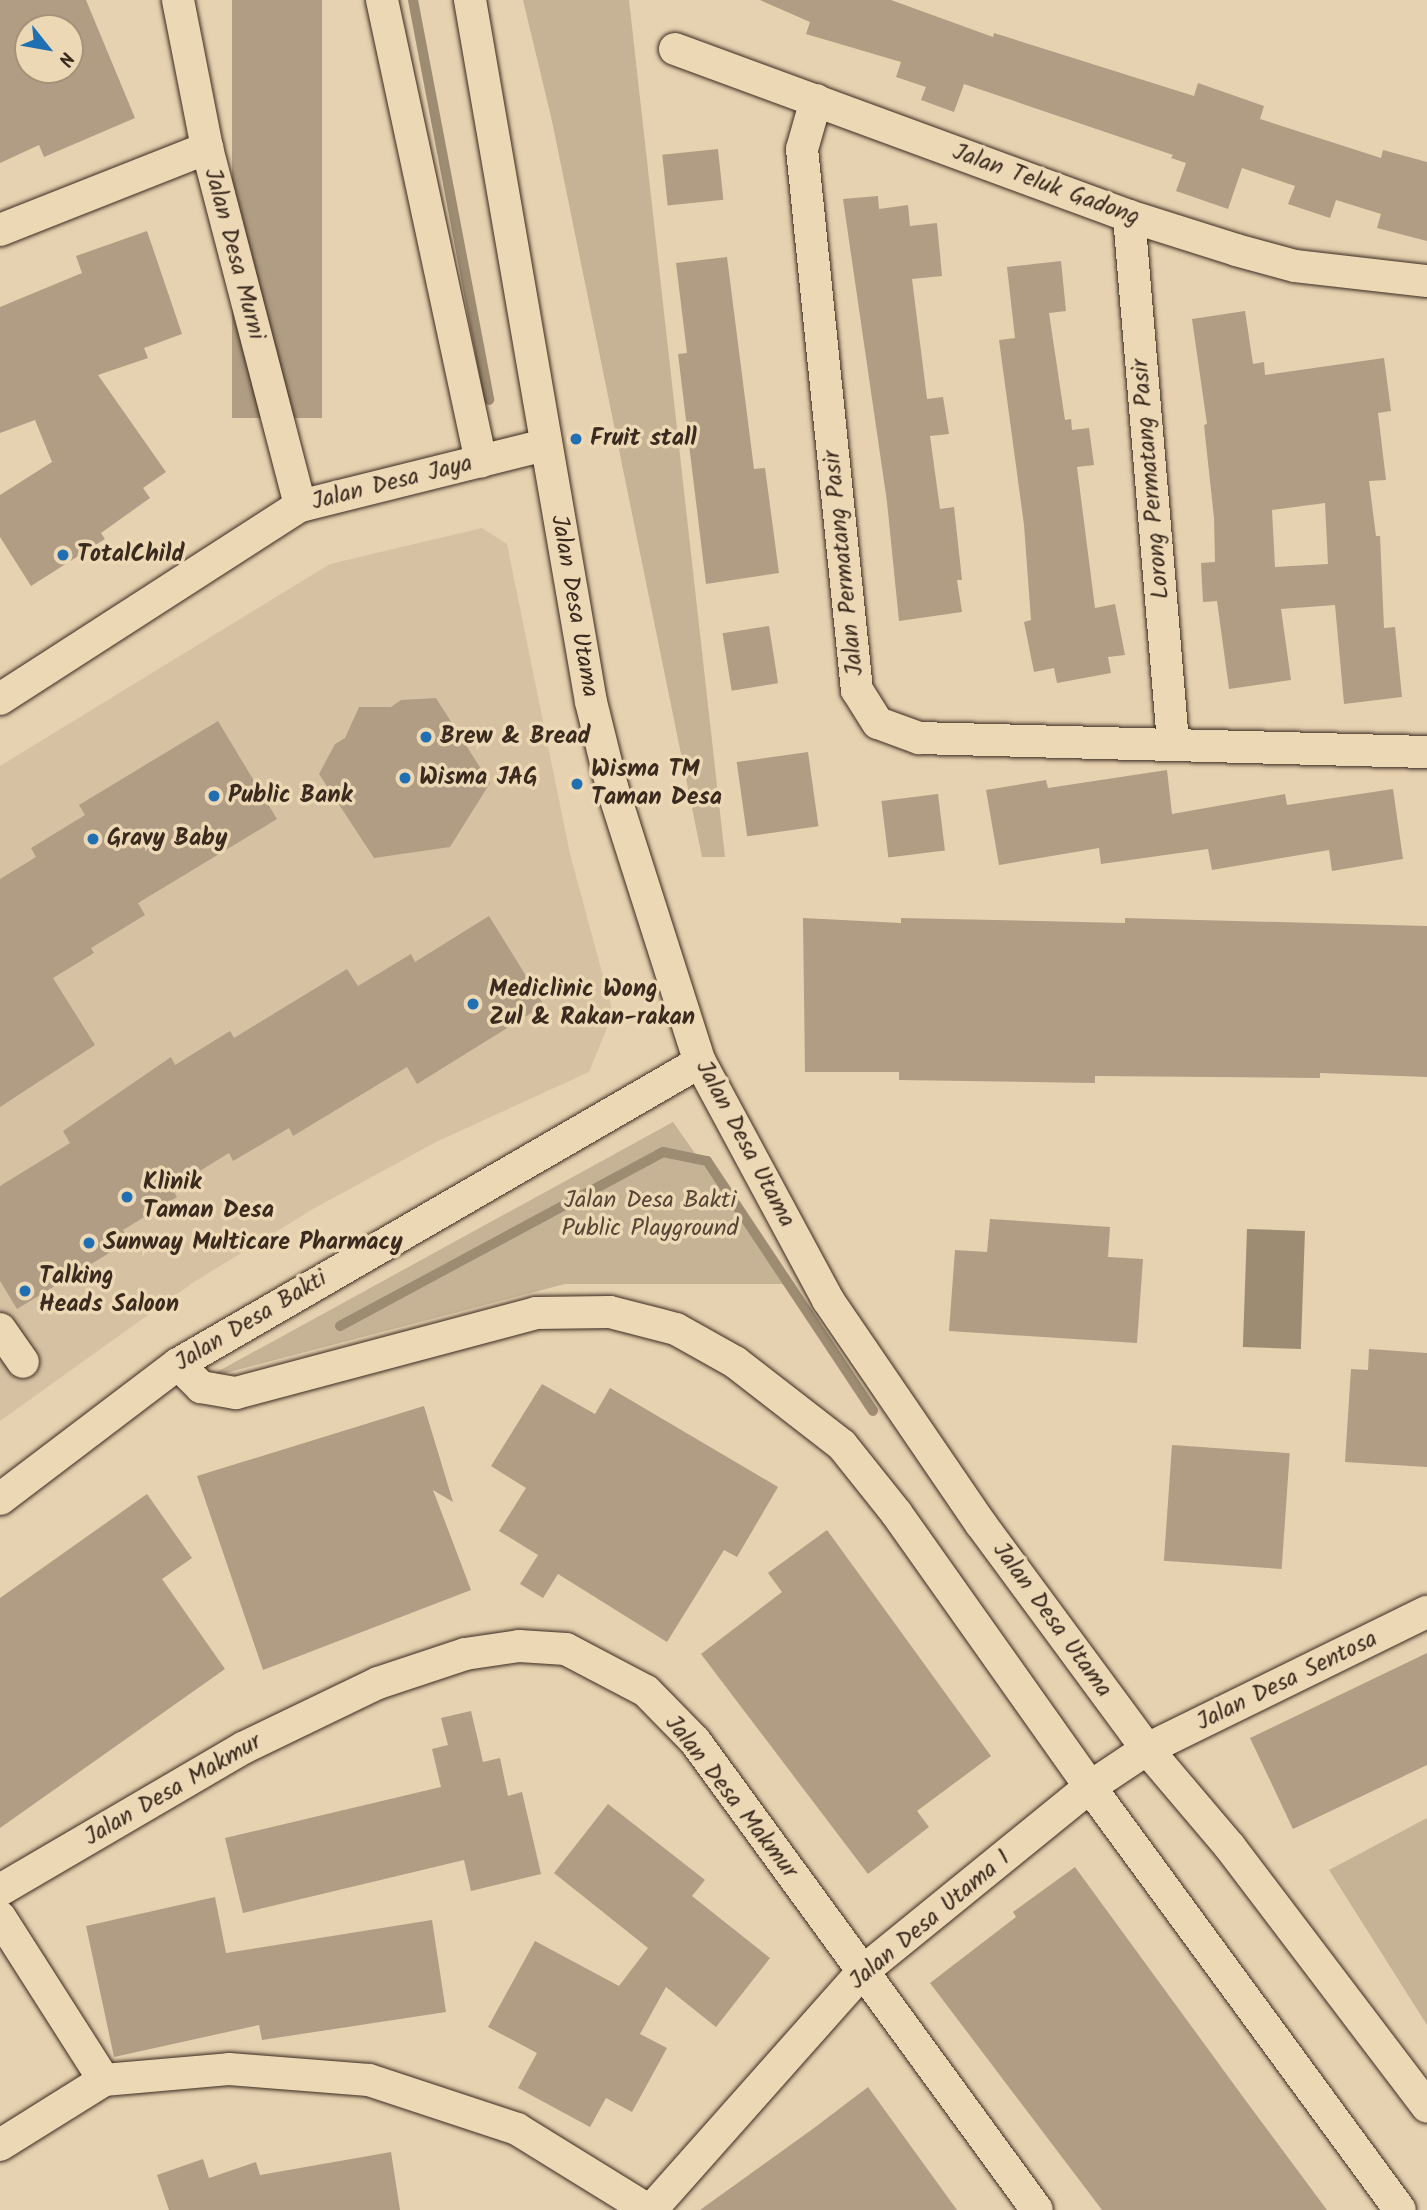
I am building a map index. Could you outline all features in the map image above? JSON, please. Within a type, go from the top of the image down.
[{"type":"street","name":"Jalan Desa Murni","points":[[178,0],[207,148],[300,506]]},
{"type":"street","points":[[382,0],[481,461]]},
{"type":"street","name":"Jalan Desa Utama","points":[[470,0],[591,702],[612,787],[700,1062],[828,1300],[981,1524],[1147,1749],[1230,1847],[1427,2107]]},
{"type":"street","name":"Jalan Teluk Gadong","points":[[675,49],[1129,216],[1295,266],[1427,281]]},
{"type":"street","name":"Jalan Permatang Pasir","points":[[816,100],[802,149],[857,690],[878,723],[919,738],[1173,742],[1427,752]]},
{"type":"street","points":[[0,230],[207,148]]},
{"type":"street","name":"Lorong Permatang Pasir","points":[[1129,216],[1173,742]]},
{"type":"street","name":"Jalan Desa Jaya","points":[[0,699],[300,506],[545,445]]},
{"type":"street","name":"Jalan Desa Bakti","points":[[0,1499],[178,1364],[700,1062]]},
{"type":"street","points":[[178,1364],[201,1387],[236,1393],[536,1313],[610,1312],[676,1329],[778,1392],[842,1445],[897,1514],[1090,1787],[1400,2210]]},
{"type":"street","points":[[0,1329],[23,1362]]},
{"type":"street","name":"Jalan Desa Sentosa","points":[[1147,1749],[1427,1612]]},
{"type":"street","name":"Jalan Desa Makmur","points":[[0,1890],[243,1748],[378,1683],[465,1654],[519,1646],[566,1650],[646,1691],[695,1741],[1037,2210]]},
{"type":"street","name":"Jalan Desa Utama 1","points":[[650,2210],[862,1972],[1090,1787],[1147,1749]]},
{"type":"street","points":[[0,1917],[104,2080]]},
{"type":"street","points":[[0,2145],[104,2080],[229,2069],[369,2081],[517,2129],[650,2210]]},
{"type":"shaded area","points":[[482,528],[507,544],[570,854],[613,1013],[589,1072],[436,1142],[313,1209],[194,1282],[0,1421],[0,766],[330,564]]},
{"type":"shaded area","points":[[1247,1229],[1305,1231],[1301,1349],[1243,1347]]},
{"type":"green space","points":[[523,0],[629,0],[725,857],[702,857],[552,121]]},
{"type":"green space","name":"Jalan Desa Bakti Public Playground","points":[[673,1122],[787,1284],[565,1284],[206,1378]]},
{"type":"green space","points":[[1427,1818],[1427,2025],[1329,1870]]},
{"type":"building","points":[[0,0],[86,0],[135,118],[44,157],[39,145],[0,163]]},
{"type":"building","points":[[232,0],[322,0],[322,418],[232,418]]},
{"type":"building","points":[[760,0],[891,0],[993,37],[994,33],[1194,96],[1198,83],[1264,106],[1260,119],[1381,158],[1383,150],[1427,162],[1427,241],[1377,228],[1381,214],[1336,200],[1330,218],[1288,204],[1295,186],[1242,168],[1228,209],[1176,191],[1186,163],[1171,158],[1173,155],[964,84],[954,112],[921,100],[926,87],[896,77],[901,62],[806,34],[810,22]]},
{"type":"building","points":[[718,149],[723,200],[668,206],[662,155]]},
{"type":"building","points":[[878,196],[879,209],[908,205],[910,226],[937,223],[942,276],[912,279],[927,399],[943,397],[949,434],[930,436],[940,509],[954,507],[962,580],[957,580],[962,612],[899,621],[887,502],[843,199]]},
{"type":"building","points":[[147,231],[182,334],[144,348],[148,358],[98,375],[166,472],[143,488],[150,498],[101,533],[105,539],[31,586],[0,537],[0,495],[52,462],[35,420],[0,433],[0,307],[82,273],[76,256]]},
{"type":"building","points":[[727,257],[754,469],[765,468],[779,573],[706,584],[678,354],[687,353],[676,263]]},
{"type":"building","points":[[1061,261],[1066,311],[1049,313],[1065,420],[1071,419],[1072,430],[1089,428],[1094,465],[1077,467],[1095,608],[1115,604],[1125,655],[1108,657],[1111,673],[1057,683],[1054,668],[1034,672],[1024,622],[1031,620],[1024,525],[999,340],[1015,338],[1007,267]]},
{"type":"building","points":[[1245,311],[1253,364],[1264,362],[1265,375],[1384,358],[1391,411],[1378,413],[1386,480],[1369,481],[1376,536],[1380,536],[1384,628],[1395,627],[1402,697],[1344,704],[1335,605],[1281,609],[1291,680],[1229,689],[1217,601],[1203,602],[1201,563],[1215,562],[1214,518],[1204,425],[1207,424],[1192,319]],"holes":[[[1325,503],[1328,564],[1275,567],[1272,510]]]},
{"type":"building","points":[[769,626],[778,683],[732,691],[723,633]]},
{"type":"building","name":"Wisma JAG","points":[[436,698],[490,783],[450,847],[374,858],[319,774],[335,744],[345,738],[359,707],[391,707],[401,700]]},
{"type":"building","points":[[218,721],[277,819],[138,903],[145,915],[91,948],[94,953],[53,978],[95,1045],[0,1107],[0,879],[36,857],[31,848],[85,815],[79,805]]},
{"type":"building","points":[[808,752],[818,826],[747,836],[737,762]]},
{"type":"building","points":[[1167,770],[1172,814],[1285,794],[1287,805],[1393,789],[1403,859],[1332,871],[1329,850],[1212,870],[1208,849],[1101,864],[1099,848],[999,865],[986,790],[1046,780],[1048,788]]},
{"type":"building","points":[[938,794],[945,851],[888,858],[881,801]]},
{"type":"building","points":[[489,916],[544,1005],[417,1084],[407,1067],[293,1136],[289,1128],[233,1161],[229,1153],[172,1188],[177,1197],[123,1230],[129,1241],[17,1309],[0,1281],[0,1186],[70,1143],[63,1131],[171,1057],[175,1065],[230,1031],[234,1038],[347,969],[358,986],[411,954],[415,962]]},
{"type":"building","points":[[803,918],[901,923],[901,918],[1125,923],[1125,918],[1427,926],[1427,1077],[1320,1073],[1320,1078],[1095,1076],[1095,1083],[899,1080],[899,1072],[805,1072]]},
{"type":"building","points":[[990,1219],[1110,1227],[1108,1257],[1143,1259],[1137,1343],[949,1331],[955,1250],[987,1252]]},
{"type":"building","points":[[1369,1349],[1427,1353],[1427,1467],[1345,1462],[1351,1369],[1368,1370]]},
{"type":"building","points":[[542,1384],[595,1414],[610,1388],[778,1487],[737,1557],[724,1550],[667,1642],[558,1574],[543,1598],[520,1584],[538,1555],[499,1531],[526,1488],[491,1466]]},
{"type":"building","points":[[424,1406],[453,1502],[433,1490],[471,1590],[263,1670],[197,1476]]},
{"type":"building","points":[[1172,1445],[1290,1453],[1282,1569],[1164,1561]]},
{"type":"building","points":[[147,1494],[192,1558],[162,1579],[225,1669],[0,1828],[0,1598]]},
{"type":"building","points":[[827,1530],[991,1756],[917,1811],[929,1827],[868,1874],[701,1654],[782,1592],[768,1573]]},
{"type":"building","points":[[1427,1653],[1427,1765],[1293,1829],[1250,1738]]},
{"type":"building","points":[[471,1711],[483,1762],[500,1758],[508,1796],[522,1792],[541,1874],[471,1891],[464,1860],[243,1913],[225,1838],[441,1787],[432,1749],[448,1745],[441,1718]]},
{"type":"building","points":[[608,1804],[705,1880],[692,1896],[770,1958],[716,2027],[666,1987],[640,2034],[667,2048],[632,2112],[606,2098],[590,2127],[518,2088],[537,2053],[488,2027],[535,1941],[619,1986],[648,1948],[554,1873]]},
{"type":"building","points":[[1075,1867],[1327,2210],[1102,2210],[930,1983],[1016,1917],[1013,1912]]},
{"type":"building","points":[[215,1897],[226,1953],[432,1920],[446,2012],[262,2040],[259,2025],[114,2057],[86,1926]]},
{"type":"building","points":[[868,2087],[957,2210],[700,2210],[814,2128]]},
{"type":"building","points":[[391,2152],[400,2210],[169,2210],[157,2175],[203,2159],[209,2178],[256,2162],[260,2175]]},
{"type":"waterway","points":[[413,0],[489,400]]},
{"type":"waterway","points":[[340,1326],[663,1152],[707,1161],[873,1411]]},
{"type":"place","name":"Fruit stall","points":[[576,439]]},
{"type":"place","name":"TotalChild","points":[[63,555]]},
{"type":"place","name":"Brew & Bread","points":[[426,737]]},
{"type":"place","name":"Wisma JAG","points":[[405,778]]},
{"type":"place","name":"Wisma TM Taman Desa","points":[[577,784]]},
{"type":"place","name":"Public Bank","points":[[214,796]]},
{"type":"place","name":"Gravy Baby","points":[[93,839]]},
{"type":"place","name":"Mediclinic Wong Zul & Rakan-rakan","points":[[473,1004]]},
{"type":"place","name":"Klinik Taman Desa","points":[[127,1197]]},
{"type":"place","name":"Sunway Multicare Pharmacy","points":[[89,1243]]},
{"type":"place","name":"Talking Heads Saloon","points":[[25,1291]]}]
